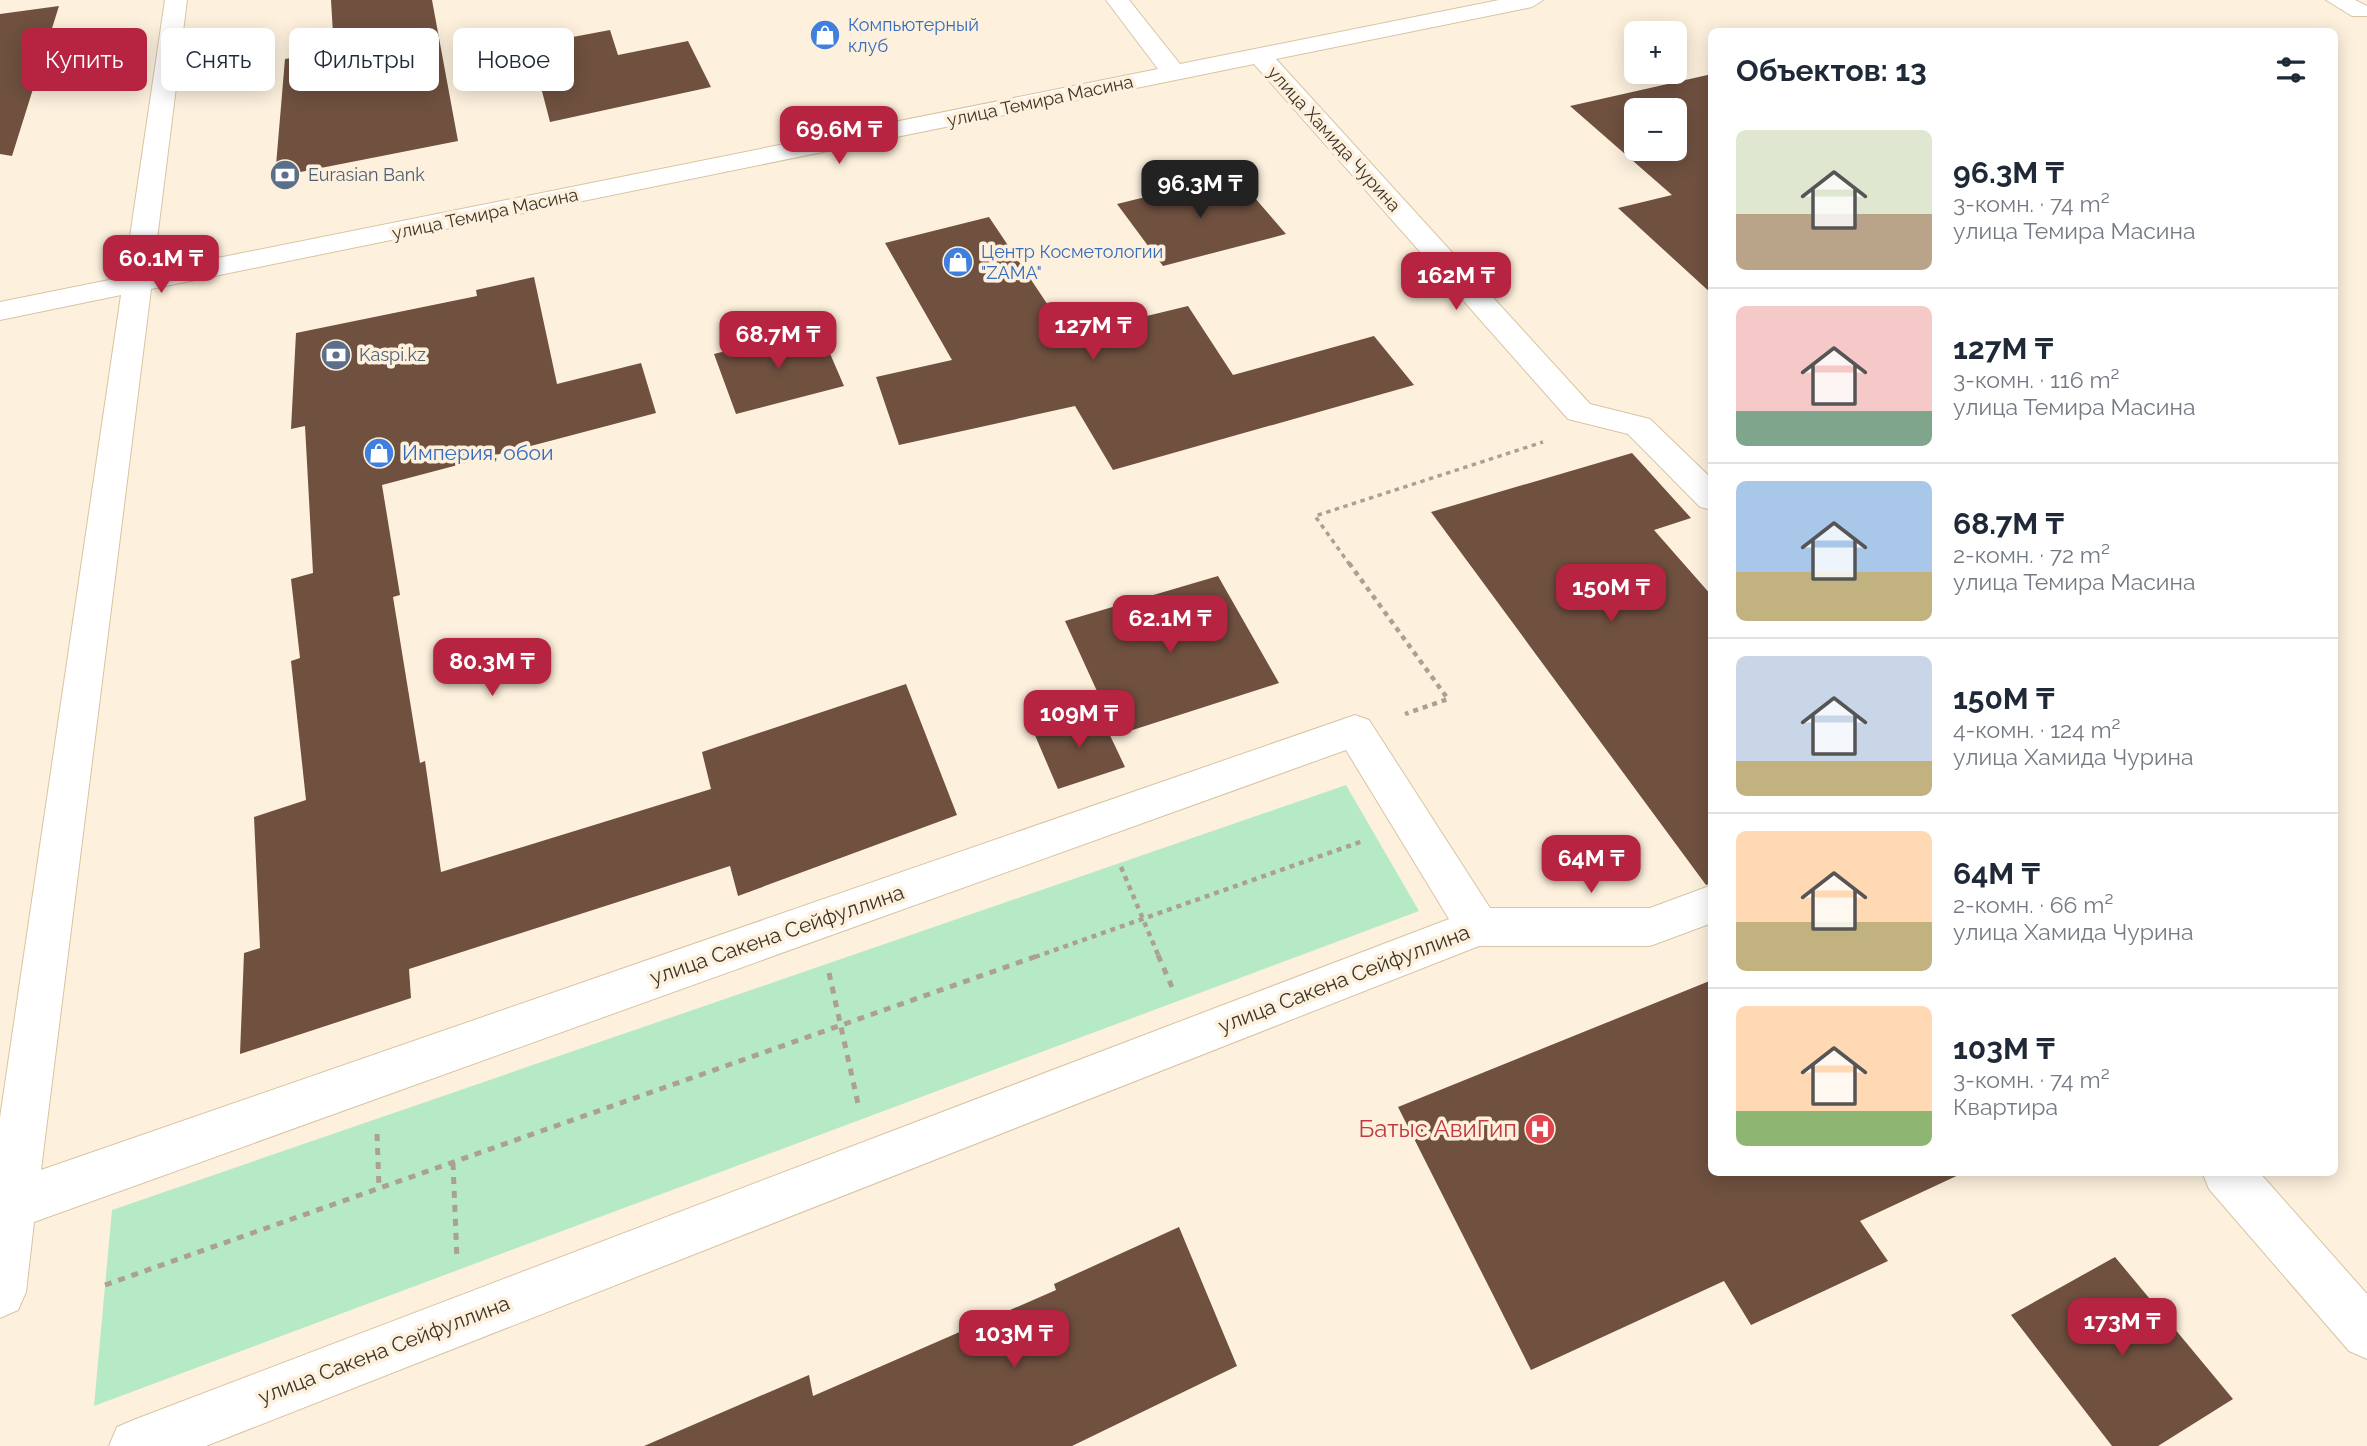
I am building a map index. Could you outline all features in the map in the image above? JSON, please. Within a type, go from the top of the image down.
[{"type":"street","points":[[0,1292],[176,0]]},
{"type":"street","points":[[1117,0],[1175,74]]},
{"type":"street","name":"улица Темира Масина","points":[[0,311],[1532,0]]},
{"type":"street","points":[[2337,0],[2360,11]]},
{"type":"street","name":"улица Хамида Чурина","points":[[1260,56],[1579,412]]},
{"type":"street","points":[[1579,412],[1639,426],[1708,495]]},
{"type":"street","name":"улица Сакена Сейфуллина","points":[[12,1205],[1355,731],[1478,927],[136,1446]]},
{"type":"street","points":[[1478,927],[1650,927],[1708,905]]},
{"type":"street","points":[[2230,1176],[2367,1333]]},
{"type":"path","points":[[1355,731],[1448,699],[1315,516],[1540,444],[1579,412]]},
{"type":"path","points":[[1102,821],[1193,1038]]},
{"type":"path","points":[[105,1285],[1414,823]]},
{"type":"path","points":[[817,921],[871,1161]]},
{"type":"path","points":[[453,1163],[459,1321]]},
{"type":"green space","points":[[1346,785],[1419,911],[94,1406],[112,1210]]},
{"type":"building","points":[[331,0],[432,0],[437,28],[333,28]]},
{"type":"building","points":[[59,6],[52,28],[21,28],[21,91],[32,91],[12,156],[0,154],[0,14]]},
{"type":"building","points":[[610,30],[618,55],[688,41],[711,87],[550,122],[542,91],[574,91],[574,37]]},
{"type":"building","points":[[439,38],[458,141],[275,177],[285,59],[289,58],[289,91],[439,91]]},
{"type":"building","points":[[1708,75],[1708,290],[1618,208],[1672,195],[1633,161],[1687,161],[1687,98],[1624,98],[1624,153],[1570,106],[1668,84],[1687,84],[1687,80]]},
{"type":"building","points":[[1235,175],[1286,234],[1163,266],[1117,204]]},
{"type":"building","points":[[989,217],[1068,335],[1188,306],[1233,375],[1374,336],[1414,385],[1113,470],[1075,406],[899,445],[876,377],[952,360],[885,243]]},
{"type":"building","points":[[534,277],[557,384],[641,363],[656,413],[382,485],[400,595],[393,597],[420,763],[425,761],[441,872],[711,789],[702,752],[906,684],[957,815],[738,896],[730,866],[409,969],[411,998],[240,1054],[244,953],[260,948],[254,817],[306,800],[291,661],[300,658],[291,579],[313,573],[305,426],[291,429],[296,333],[477,296],[476,290]]},
{"type":"building","points":[[819,328],[844,386],[736,414],[714,354]]},
{"type":"building","points":[[1632,453],[1691,518],[1654,530],[1708,591],[1708,884],[1706,885],[1431,512]]},
{"type":"building","points":[[1218,576],[1279,683],[1117,735],[1065,621]]},
{"type":"building","points":[[1099,712],[1125,767],[1058,789],[1034,733]]},
{"type":"building","points":[[1708,982],[1708,1176],[1956,1176],[1860,1221],[1888,1261],[1751,1325],[1724,1281],[1531,1370],[1398,1107]]},
{"type":"building","points":[[1179,1227],[1237,1366],[1072,1446],[644,1446],[809,1375],[813,1396],[1056,1290],[1054,1284]]},
{"type":"building","points":[[2115,1257],[2233,1399],[2158,1446],[2112,1446],[2011,1315]]},
{"type":"place","name":"Компьютерный клуб","points":[[825,35]]},
{"type":"place","name":"Eurasian Bank","points":[[285,175]]},
{"type":"place","name":"Центр Косметологии \"ZAMA\"","points":[[958,262]]},
{"type":"place","name":"Kaspi.kz","points":[[336,355]]},
{"type":"place","name":"Империя, обои","points":[[379,453]]},
{"type":"place","name":"Батыс АвиГип","points":[[1540,1129]]}]
